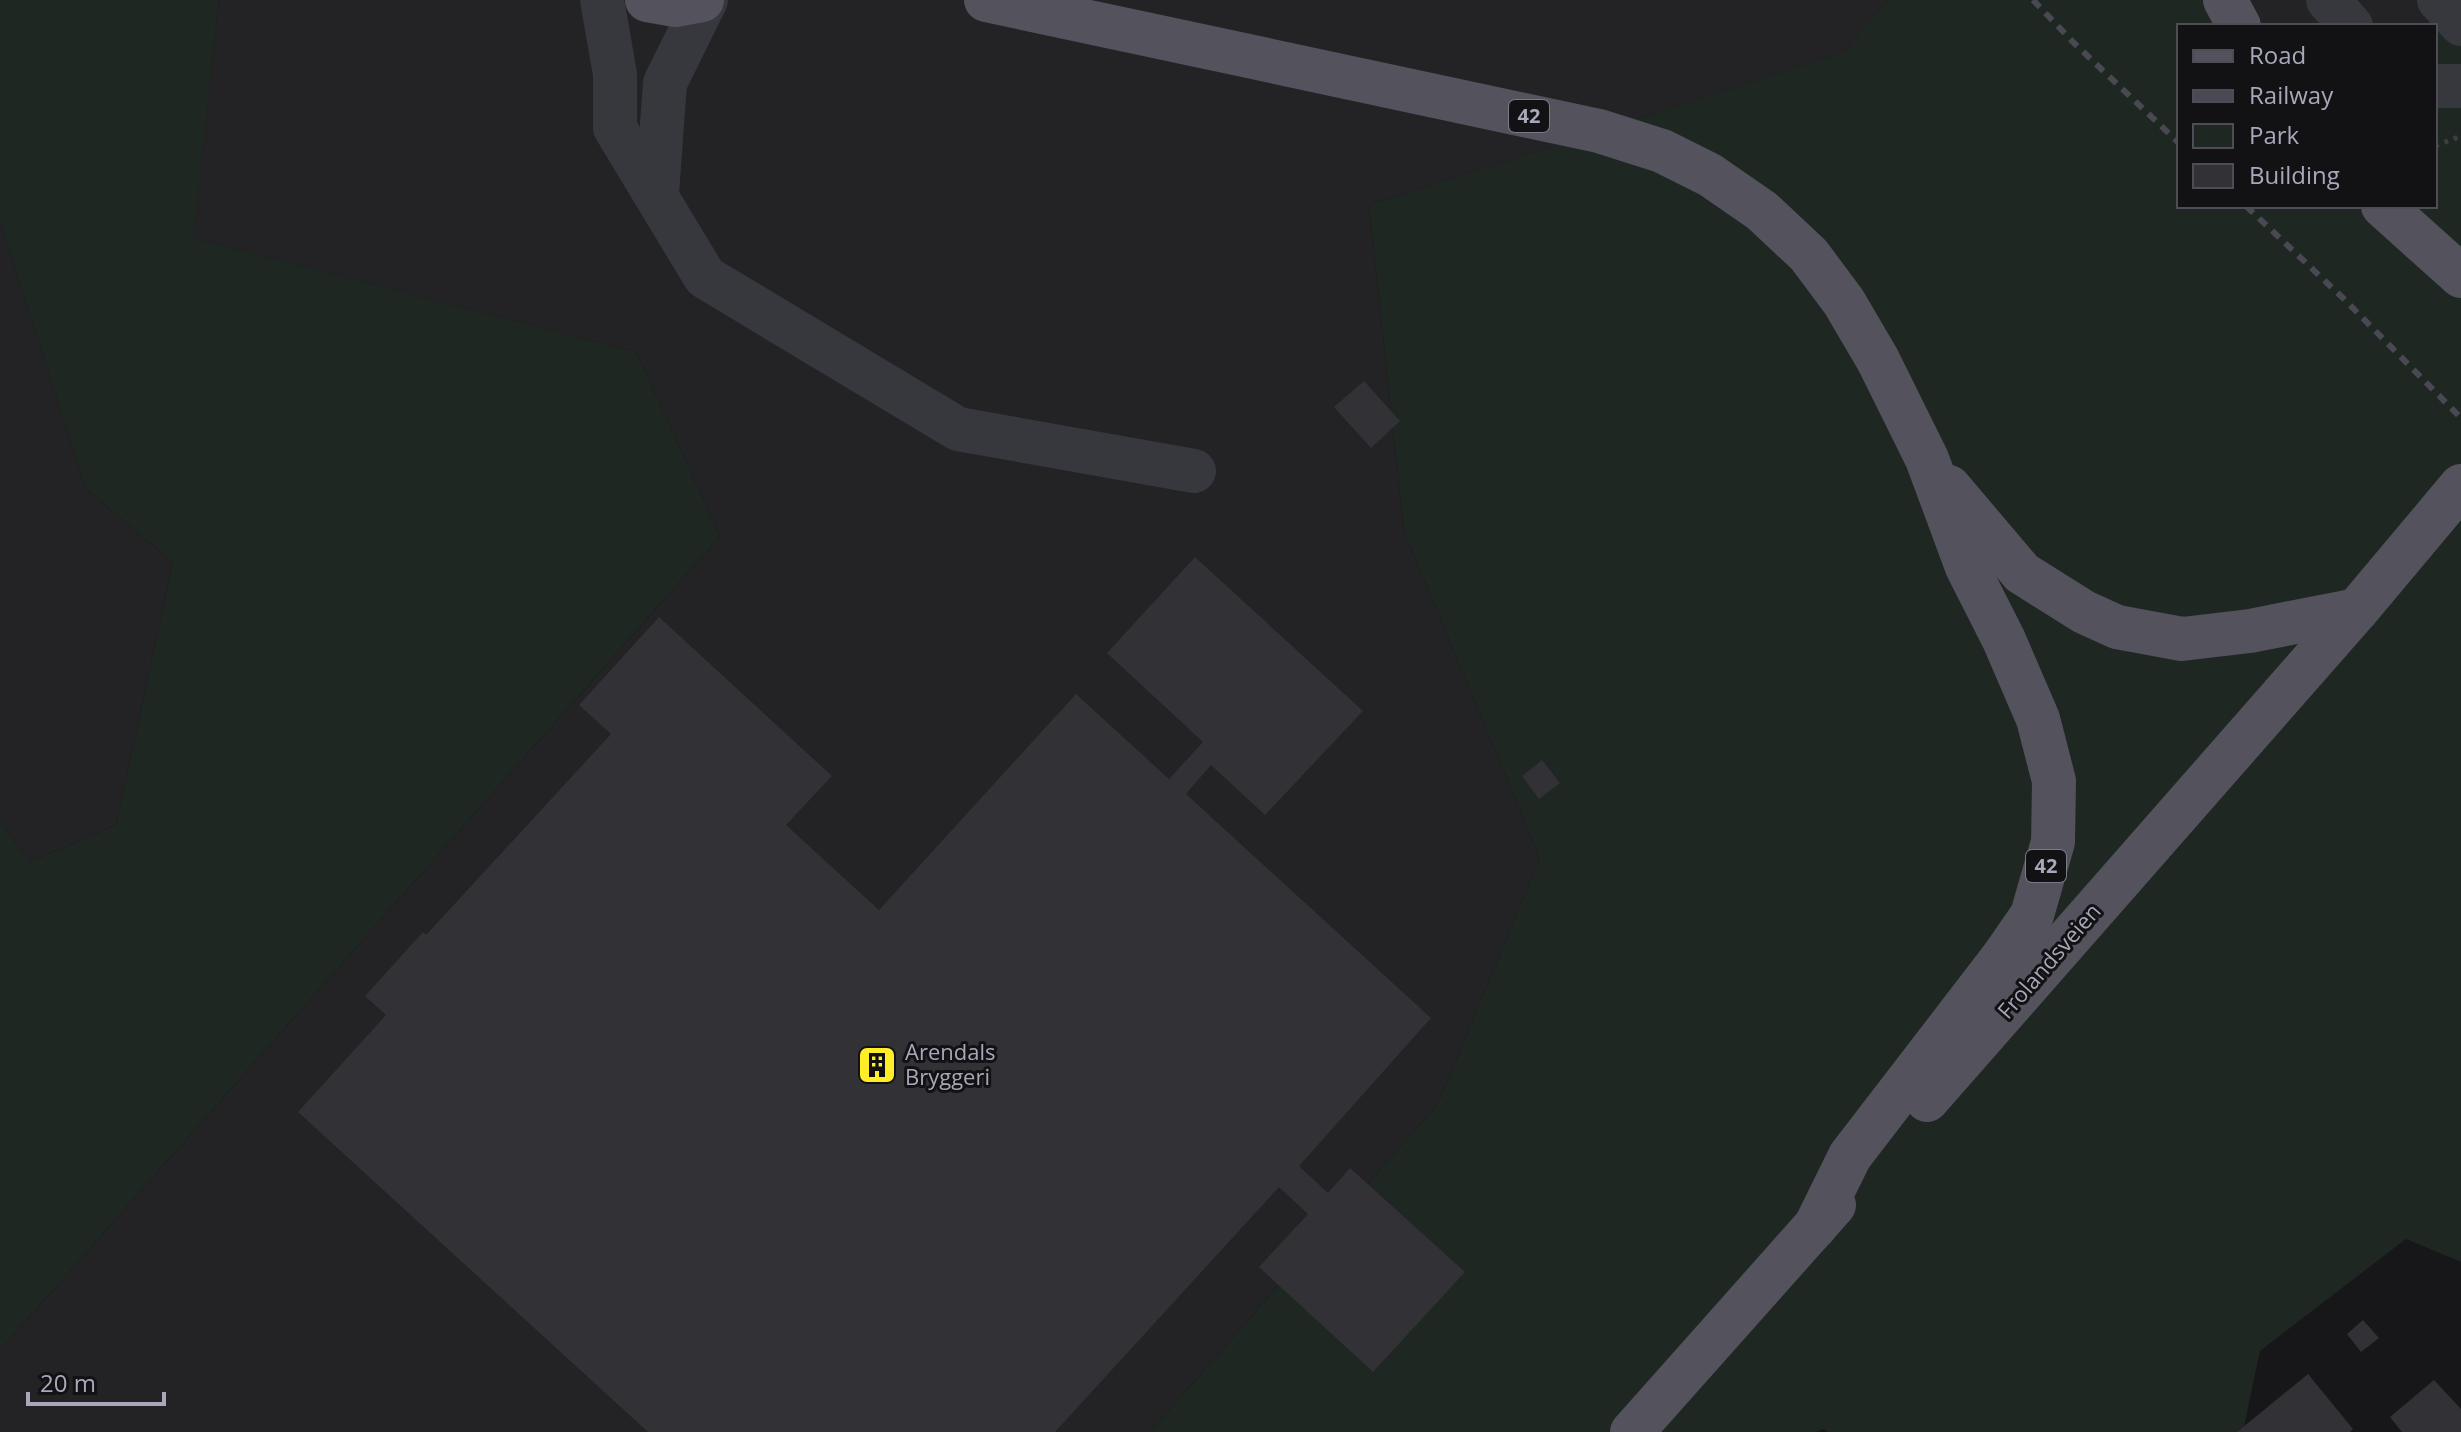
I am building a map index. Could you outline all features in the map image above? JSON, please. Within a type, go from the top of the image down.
[{"type":"main road","points":[[647,0],[675,5],[704,0]]},
{"type":"main road","name":"42","points":[[986,0],[1599,131],[1662,151],[1710,175],[1762,211],[1809,255],[1844,302],[1878,360],[1927,459],[1967,567],[2004,640],[2038,719],[2054,781],[2053,842],[2032,915],[1850,1156],[1815,1227]]},
{"type":"main road","points":[[2225,0],[2238,24]]},
{"type":"main road","points":[[2385,208],[2461,276]]},
{"type":"main road","name":"42","points":[[1927,459],[2022,573],[2084,612],[2117,627],[2182,639],[2250,631],[2357,610]]},
{"type":"main road","name":"Frolandsveien","points":[[1632,1432],[2357,610],[2461,486]]},
{"type":"lane","points":[[602,0],[615,74],[615,128],[705,277],[958,429],[1194,471]]},
{"type":"lane","points":[[657,194],[665,83],[704,0]]},
{"type":"lane","points":[[2328,0],[2349,24]]},
{"type":"lane","points":[[2439,0],[2461,24]]},
{"type":"lane","points":[[2437,86],[2461,86]]},
{"type":"path","points":[[2437,145],[2461,136]]},
{"type":"shaded area","points":[[219,0],[1887,0],[1846,52],[1369,205],[1404,531],[1540,858],[1438,1104],[1150,1432],[0,1432],[0,1350],[720,536],[636,352],[192,238]]},
{"type":"shaded area","points":[[2232,0],[2461,0],[2461,19],[2437,29],[2437,24],[2249,24]]},
{"type":"shaded area","points":[[0,221],[86,489],[173,562],[116,825],[30,862],[0,822]]},
{"type":"green space","points":[[0,0],[219,0],[193,238],[636,352],[720,536],[0,1350],[0,822],[30,862],[116,825],[173,562],[86,489],[0,221]]},
{"type":"green space","points":[[1887,0],[2232,0],[2249,24],[2177,24],[2177,208],[2437,208],[2437,29],[2461,19],[2461,1262],[2406,1239],[2260,1351],[2243,1432],[1828,1432],[1824,1429],[1816,1432],[1150,1432],[1438,1104],[1540,858],[1404,531],[1369,205],[1845,52]]},
{"type":"building","points":[[1364,381],[1400,421],[1371,448],[1334,407]]},
{"type":"building","name":"Arendals Bryggeri","points":[[1195,557],[1363,711],[1265,815],[1211,765],[1186,794],[1431,1018],[1299,1166],[1328,1193],[1350,1168],[1465,1272],[1373,1372],[1259,1267],[1308,1214],[1279,1187],[1055,1432],[648,1432],[298,1112],[386,1015],[365,996],[423,932],[426,935],[611,734],[579,705],[659,617],[832,776],[786,825],[879,910],[1076,694],[1169,779],[1203,742],[1107,653]]},
{"type":"building","points":[[1542,760],[1560,783],[1539,799],[1522,776]]},
{"type":"building","points":[[2363,1320],[2379,1338],[2361,1352],[2347,1334]]},
{"type":"building","points":[[2308,1374],[2353,1429],[2350,1432],[2237,1432]]},
{"type":"building","points":[[2434,1380],[2461,1409],[2461,1432],[2402,1432],[2390,1417]]},
{"type":"railway","points":[[2033,0],[2177,141]]},
{"type":"railway","points":[[2248,208],[2343,298],[2461,418]]},
{"type":"place","name":"Arendals Bryggeri","points":[[877,1065]]}]
